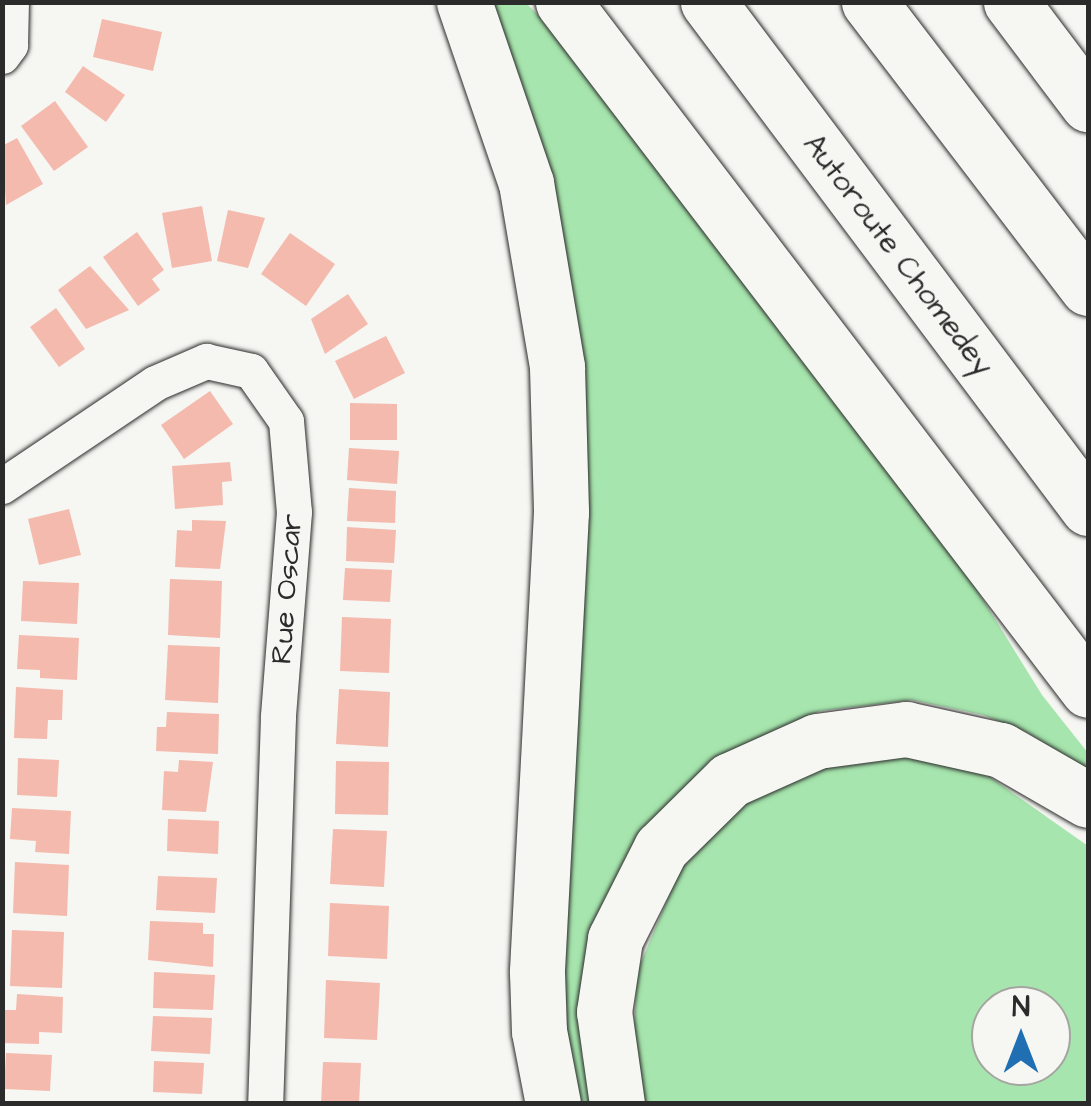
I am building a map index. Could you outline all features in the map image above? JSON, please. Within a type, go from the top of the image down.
[{"type":"main road","points":[[464,2],[526,183],[556,367],[560,512],[538,972],[539,1031],[553,1104]]},
{"type":"main road","points":[[564,2],[1088,690]]},
{"type":"main road","name":"Autoroute Chomedey","points":[[708,2],[1088,508]]},
{"type":"main road","points":[[869,2],[1088,288]]},
{"type":"main road","points":[[1011,2],[1088,104]]},
{"type":"main road","points":[[1041,2],[1088,55]]},
{"type":"main road","points":[[616,1104],[604,1012],[620,927],[660,848],[730,780],[816,741],[906,730],[1001,750],[1088,800]]},
{"type":"street","points":[[2,56],[10,45],[11,2]]},
{"type":"street","name":"Rue Oscar","points":[[2,486],[155,383],[206,361],[250,371],[286,422],[294,512],[278,717],[265,1104]]},
{"type":"green space","points":[[483,3],[526,3],[539,16],[943,535],[1042,695],[1088,753],[1088,771],[1028,733],[983,715],[912,700],[820,711],[726,754],[584,988],[582,1056],[594,1103],[574,1103],[554,1013],[580,539]]},
{"type":"green space","points":[[893,755],[945,760],[990,777],[1088,846],[1088,1103],[640,1103],[633,1048],[637,972],[683,862],[731,811],[778,783],[830,763]]},
{"type":"building","points":[[102,19],[162,32],[153,71],[93,57]]},
{"type":"building","points":[[83,66],[125,95],[106,122],[65,92]]},
{"type":"building","points":[[55,101],[88,147],[54,171],[21,126]]},
{"type":"building","points":[[17,138],[43,184],[6,205],[2,146]]},
{"type":"building","points":[[202,206],[212,261],[172,268],[162,213]]},
{"type":"building","points":[[228,210],[265,218],[248,268],[217,261]]},
{"type":"building","points":[[137,232],[164,270],[152,279],[160,290],[138,306],[103,257]]},
{"type":"building","points":[[290,233],[335,264],[306,306],[261,274]]},
{"type":"building","points":[[90,266],[129,310],[86,329],[58,290]]},
{"type":"building","points":[[348,294],[368,324],[325,354],[311,319]]},
{"type":"building","points":[[56,308],[85,349],[59,367],[30,327]]},
{"type":"building","points":[[386,336],[405,373],[354,399],[335,361]]},
{"type":"building","points":[[210,391],[233,424],[184,459],[161,425]]},
{"type":"building","points":[[350,403],[397,404],[397,440],[350,440]]},
{"type":"building","points":[[349,448],[399,451],[397,484],[347,480]]},
{"type":"building","points":[[230,462],[232,481],[222,482],[223,505],[175,509],[172,466]]},
{"type":"building","points":[[349,488],[396,491],[395,523],[347,521]]},
{"type":"building","points":[[69,509],[81,555],[39,565],[28,519]]},
{"type":"building","points":[[192,520],[226,521],[220,569],[175,567],[177,530],[192,531]]},
{"type":"building","points":[[347,527],[396,530],[394,563],[346,561]]},
{"type":"building","points":[[345,568],[392,570],[390,602],[343,600]]},
{"type":"building","points":[[170,579],[222,581],[220,638],[168,635]]},
{"type":"building","points":[[23,581],[79,583],[77,624],[21,621]]},
{"type":"building","points":[[342,617],[391,619],[389,673],[340,671]]},
{"type":"building","points":[[19,635],[79,638],[77,680],[40,678],[40,670],[17,669]]},
{"type":"building","points":[[168,645],[220,647],[218,703],[165,700]]},
{"type":"building","points":[[16,687],[63,690],[62,720],[48,720],[47,739],[14,738]]},
{"type":"building","points":[[339,689],[390,692],[388,747],[336,744]]},
{"type":"building","points":[[167,712],[219,714],[218,754],[156,751],[157,727],[166,727]]},
{"type":"building","points":[[18,758],[59,760],[57,797],[17,795]]},
{"type":"building","points":[[179,760],[213,762],[206,812],[162,810],[164,771],[178,772]]},
{"type":"building","points":[[336,761],[389,762],[388,815],[335,814]]},
{"type":"building","points":[[12,808],[71,811],[69,854],[35,852],[36,841],[10,839]]},
{"type":"building","points":[[168,819],[219,821],[218,854],[167,851]]},
{"type":"building","points":[[333,829],[387,831],[384,887],[330,884]]},
{"type":"building","points":[[15,862],[69,865],[67,916],[13,913]]},
{"type":"building","points":[[158,876],[217,878],[215,913],[156,910]]},
{"type":"building","points":[[330,903],[389,906],[387,959],[328,956]]},
{"type":"building","points":[[150,921],[203,923],[203,934],[214,934],[213,967],[148,960]]},
{"type":"building","points":[[12,930],[64,932],[62,988],[10,986]]},
{"type":"building","points":[[154,972],[215,975],[213,1010],[153,1008]]},
{"type":"building","points":[[326,980],[380,983],[377,1040],[324,1038]]},
{"type":"building","points":[[17,994],[63,997],[62,1033],[39,1032],[39,1044],[3,1043],[4,1010],[16,1010]]},
{"type":"building","points":[[153,1016],[212,1018],[210,1054],[151,1051]]},
{"type":"building","points":[[6,1053],[52,1055],[50,1091],[4,1089]]},
{"type":"building","points":[[154,1061],[204,1063],[202,1094],[153,1092]]},
{"type":"building","points":[[323,1062],[361,1063],[359,1104],[321,1104]]}]
